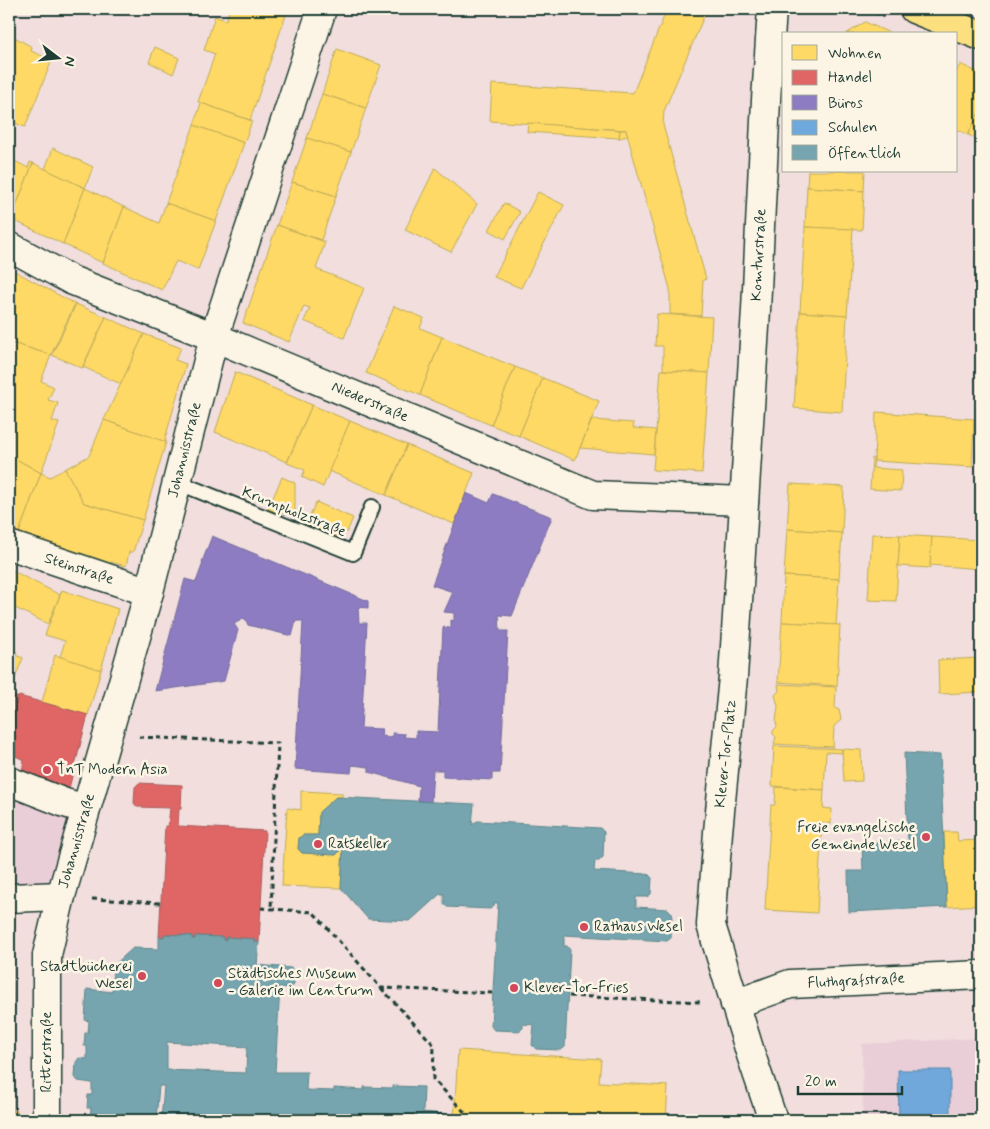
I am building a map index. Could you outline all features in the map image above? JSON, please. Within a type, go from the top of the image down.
[{"type":"main road","points":[[914,9],[981,36]]},
{"type":"street","name":"Johannisstraße","points":[[61,896],[149,592],[214,337],[322,9]]},
{"type":"street","name":"Komturstraße","points":[[744,501],[772,9]]},
{"type":"street","name":"Niederstraße","points":[[9,246],[71,280],[214,337],[593,495],[744,501]]},
{"type":"street","name":"Klever-Tor-Platz","points":[[744,501],[733,677],[711,925],[773,1120]]},
{"type":"street","name":"Steinstraße","points":[[9,545],[149,592]]},
{"type":"street","points":[[9,782],[86,809]]},
{"type":"street","points":[[9,898],[61,896]]},
{"type":"street","name":"Ritterstraße","points":[[46,1120],[47,955],[61,896]]},
{"type":"street","name":"Fluthgrafstraße","points":[[735,1004],[790,984],[981,975]]},
{"type":"lane","name":"Krumpholzstraße","points":[[177,482],[353,553],[372,507]]},
{"type":"path","points":[[107,736],[278,743],[271,909]]},
{"type":"path","points":[[61,896],[120,902],[161,903]]},
{"type":"path","points":[[261,908],[313,912],[434,1045],[433,1079],[472,1120]]},
{"type":"path","points":[[381,988],[492,993]]},
{"type":"path","points":[[569,996],[735,1004]]},
{"type":"shaded area","points":[[9,781],[86,809],[61,896],[9,898]]},
{"type":"shaded area","points":[[981,1038],[981,1120],[863,1120],[862,1044]]},
{"type":"building: Wohnen","points":[[185,9],[201,9],[198,14]]},
{"type":"building: Wohnen","points":[[230,9],[288,9],[250,120],[198,102],[215,54],[204,50],[215,16],[226,20]]},
{"type":"building: Wohnen","points":[[667,9],[707,9],[664,111],[663,125],[706,279],[703,280],[701,316],[670,314],[670,289],[626,130],[490,121],[492,84],[633,93]]},
{"type":"building: Wohnen","points":[[865,22],[888,32],[849,32]]},
{"type":"building: Wohnen","points":[[9,34],[32,47],[31,51],[52,60],[25,127],[9,121]]},
{"type":"building: Wohnen","points":[[155,47],[179,58],[173,74],[149,62]]},
{"type":"building: Wohnen","points":[[337,49],[381,65],[366,108],[322,94]]},
{"type":"building: Wohnen","points":[[960,64],[981,74],[981,108],[968,135],[958,130],[958,68]]},
{"type":"building: Wohnen","points":[[322,94],[366,108],[351,152],[307,138]]},
{"type":"building: Wohnen","points":[[201,103],[252,121],[244,143],[194,125]]},
{"type":"building: Wohnen","points":[[981,108],[981,140],[968,135]]},
{"type":"building: Wohnen","points":[[528,123],[620,130],[619,138],[527,132]]},
{"type":"building: Wohnen","points":[[194,125],[244,143],[216,221],[166,203]]},
{"type":"building: Wohnen","points":[[620,130],[626,130],[628,136],[619,138]]},
{"type":"building: Wohnen","points":[[307,138],[351,152],[336,196],[292,182]]},
{"type":"building: Wohnen","points":[[53,148],[93,167],[85,188],[45,169]]},
{"type":"building: Wohnen","points":[[9,158],[28,168],[30,162],[33,163],[11,219],[9,217]]},
{"type":"building: Wohnen","points":[[33,163],[85,188],[63,244],[11,219]]},
{"type":"building: Wohnen","points":[[435,168],[477,204],[451,252],[405,230]]},
{"type":"building: Wohnen","points":[[808,172],[865,172],[864,191],[807,187]]},
{"type":"building: Wohnen","points":[[292,182],[336,196],[321,240],[277,225]]},
{"type":"building: Wohnen","points":[[807,187],[864,191],[862,230],[805,227]]},
{"type":"building: Wohnen","points":[[85,188],[124,207],[103,263],[63,244]]},
{"type":"building: Wohnen","points":[[538,192],[564,205],[521,288],[494,277]]},
{"type":"building: Wohnen","points":[[166,203],[216,221],[198,270],[176,261],[162,290],[103,263],[124,207],[159,223]]},
{"type":"building: Wohnen","points":[[504,203],[520,212],[505,239],[489,230]]},
{"type":"building: Wohnen","points":[[277,225],[325,242],[316,269],[364,288],[344,338],[304,321],[310,308],[304,306],[289,342],[243,323]]},
{"type":"building: Wohnen","points":[[805,227],[853,229],[847,315],[800,312]]},
{"type":"building: Wohnen","points":[[9,268],[75,304],[51,355],[9,342]]},
{"type":"building: Wohnen","points":[[76,304],[106,317],[82,368],[52,355]]},
{"type":"building: Wohnen","points":[[394,306],[424,318],[420,328],[442,337],[420,395],[366,373]]},
{"type":"building: Wohnen","points":[[800,312],[847,315],[842,412],[794,408]]},
{"type":"building: Wohnen","points":[[657,314],[712,317],[709,373],[663,370],[663,346],[655,346]]},
{"type":"building: Wohnen","points":[[106,317],[144,334],[121,384],[83,367]]},
{"type":"building: Wohnen","points":[[144,334],[181,348],[175,360],[186,364],[165,439],[166,442],[104,420]]},
{"type":"building: Wohnen","points":[[442,337],[515,367],[491,425],[420,395]]},
{"type":"building: Wohnen","points":[[9,342],[51,355],[41,381],[54,387],[48,400],[58,403],[52,421],[59,423],[41,473],[9,455]]},
{"type":"building: Wohnen","points":[[515,367],[543,378],[519,436],[491,425]]},
{"type":"building: Wohnen","points":[[661,370],[709,373],[702,473],[653,470]]},
{"type":"building: Wohnen","points":[[235,372],[312,405],[287,462],[215,432]]},
{"type":"building: Wohnen","points":[[543,378],[599,401],[575,460],[519,436]]},
{"type":"building: Wohnen","points":[[312,405],[350,421],[323,487],[302,477],[305,470],[287,463]]},
{"type":"building: Wohnen","points":[[876,412],[974,419],[972,467],[874,461]]},
{"type":"building: Wohnen","points":[[104,420],[166,442],[143,520],[84,503],[65,469],[89,456]]},
{"type":"building: Wohnen","points":[[592,420],[634,423],[633,428],[656,430],[654,454],[580,448]]},
{"type":"building: Wohnen","points":[[350,421],[407,445],[386,495],[329,471]]},
{"type":"building: Wohnen","points":[[407,445],[474,473],[454,524],[386,495]]},
{"type":"building: Wohnen","points":[[9,455],[41,473],[19,533],[9,528]]},
{"type":"building: Wohnen","points":[[872,458],[874,459],[873,468],[902,470],[901,491],[870,489]]},
{"type":"building: Wohnen","points":[[65,469],[84,503],[143,520],[133,552],[129,552],[126,566],[111,562],[109,565],[19,533],[41,473],[50,477]]},
{"type":"building: Wohnen","points":[[282,477],[295,483],[295,513],[278,513],[268,509]]},
{"type":"building: Wohnen","points":[[790,484],[844,487],[842,533],[787,529]]},
{"type":"building: Wohnen","points":[[316,502],[353,518],[347,532],[334,536],[306,525]]},
{"type":"building: Wohnen","points":[[787,529],[842,533],[839,579],[784,576]]},
{"type":"building: Wohnen","points":[[872,534],[900,535],[896,601],[868,600]]},
{"type":"building: Wohnen","points":[[900,535],[932,537],[930,568],[898,566]]},
{"type":"building: Wohnen","points":[[932,537],[981,540],[981,569],[930,565]]},
{"type":"building: Wohnen","points":[[9,569],[60,595],[48,624],[9,605]]},
{"type":"building: Wohnen","points":[[784,576],[839,579],[836,625],[782,622]]},
{"type":"building: Wohnen","points":[[62,590],[118,609],[101,670],[60,657],[65,641],[45,635]]},
{"type":"building: Wohnen","points":[[782,622],[840,625],[837,686],[778,682]]},
{"type":"building: Wohnen","points":[[9,649],[17,652],[9,672]]},
{"type":"building: Wohnen","points":[[15,655],[23,658],[15,678],[9,676],[9,673]]},
{"type":"building: Wohnen","points":[[55,655],[101,670],[88,715],[42,702]]},
{"type":"building: Wohnen","points":[[981,658],[981,692],[939,694],[938,660]]},
{"type":"building: Wohnen","points":[[778,684],[836,687],[835,708],[839,710],[841,720],[834,726],[833,747],[774,744],[776,737],[773,731],[777,727],[778,706],[775,695],[779,691]]},
{"type":"building: Wohnen","points":[[774,746],[842,749],[842,753],[826,752],[824,790],[772,786]]},
{"type":"building: Wohnen","points":[[842,749],[861,750],[862,781],[844,782]]},
{"type":"building: Wohnen","points":[[776,787],[824,790],[823,808],[832,809],[831,824],[822,823],[817,913],[765,910],[771,805],[775,805]]},
{"type":"building: Wohnen","points":[[301,791],[342,793],[342,797],[336,797],[319,812],[318,835],[303,835],[299,838],[298,849],[302,853],[336,855],[340,848],[343,848],[341,888],[282,886],[287,808],[301,810]]},
{"type":"building: Wohnen","points":[[944,832],[957,832],[958,841],[981,840],[981,905],[947,907]]},
{"type":"building: Wohnen","points":[[9,1023],[13,1023],[13,1067],[9,1067]]},
{"type":"building: Wohnen","points":[[458,1050],[601,1059],[599,1082],[668,1086],[666,1120],[454,1120]]},
{"type":"building: Wohnen","points":[[9,1067],[13,1067],[13,1111],[9,1111]]},
{"type":"building: Wohnen","points":[[9,1111],[17,1111],[17,1120],[9,1120]]},
{"type":"building: Handel","points":[[9,694],[19,698],[9,724]]},
{"type":"building: Handel","points":[[19,696],[88,715],[67,796],[20,783],[24,760],[9,753],[9,724]]},
{"type":"building: Handel","points":[[139,783],[182,785],[178,826],[265,831],[259,942],[254,942],[254,939],[226,937],[226,940],[223,940],[223,937],[195,936],[195,939],[192,939],[192,936],[164,934],[164,937],[159,937],[165,826],[168,826],[170,808],[137,807],[134,803],[135,787]]},
{"type":"building: Handel","points":[[9,927],[12,927],[13,1023],[9,1023]]},
{"type":"building: Büros","points":[[466,493],[489,503],[493,494],[552,517],[512,616],[499,615],[500,631],[508,631],[500,773],[492,773],[492,780],[443,777],[443,770],[433,770],[431,802],[418,801],[419,786],[369,772],[369,767],[352,765],[351,773],[295,769],[303,621],[296,621],[292,636],[248,625],[245,618],[234,624],[238,630],[224,681],[155,691],[185,579],[196,582],[212,536],[368,601],[368,608],[358,607],[359,623],[367,623],[361,728],[382,729],[381,736],[393,737],[392,733],[405,734],[404,737],[416,738],[416,731],[438,732],[443,627],[451,628],[451,620],[454,621],[454,613],[444,612],[453,592],[432,585]]},
{"type":"building: Schulen","points":[[898,1070],[950,1070],[950,1120],[899,1120]]},
{"type":"building: Öffentlich","name":"Freie evangelische Gemeinde Wesel","points":[[904,753],[940,755],[947,907],[849,912],[848,871],[863,871],[862,844],[908,841]]},
{"type":"building: Öffentlich","name":"Rathaus Wesel","points":[[336,797],[474,804],[472,825],[477,821],[600,828],[604,832],[603,857],[599,861],[595,861],[594,871],[648,874],[652,878],[651,894],[647,897],[636,897],[636,907],[668,909],[672,913],[671,938],[667,941],[564,935],[564,946],[567,946],[570,950],[565,1047],[561,1050],[536,1049],[532,1045],[534,1025],[523,1024],[523,1028],[519,1031],[494,1030],[491,1026],[498,903],[494,903],[494,906],[490,909],[447,907],[444,903],[444,894],[440,894],[410,921],[368,919],[341,888],[343,848],[340,848],[336,855],[302,853],[298,849],[299,838],[303,835],[318,835],[319,812]]},
{"type":"building: Öffentlich","points":[[164,934],[192,936],[192,939],[195,939],[195,936],[223,937],[223,940],[226,940],[226,937],[254,939],[254,942],[259,942],[257,965],[291,968],[294,971],[294,985],[290,988],[280,987],[275,1072],[307,1072],[306,1090],[334,1091],[334,1088],[364,1090],[364,1087],[393,1088],[393,1086],[424,1087],[423,1112],[444,1114],[444,1120],[161,1120],[164,1086],[159,1086],[156,1120],[90,1120],[91,1108],[87,1108],[88,1095],[92,1095],[92,1083],[78,1081],[75,1077],[76,1062],[79,1058],[87,1059],[87,1046],[84,1046],[85,1033],[88,1033],[89,1021],[85,1020],[87,989],[112,992],[113,966],[133,948],[159,949],[159,937],[164,937]],"holes":[[[167,1042],[247,1047],[246,1073],[167,1070]]]},
{"type":"place","name":"TnT Modern Asia","points":[[47,770]]},
{"type":"place","name":"Freie evangelische Gemeinde Wesel","points":[[926,837]]},
{"type":"place","name":"Ratskeller","points":[[318,844]]},
{"type":"place","name":"Rathaus Wesel","points":[[584,927]]},
{"type":"place","name":"Stadtbücherei Wesel","points":[[142,976]]},
{"type":"place","name":"Städtisches Museum - Galerie im Centrum","points":[[218,983]]},
{"type":"place","name":"Klever-Tor-Fries","points":[[514,988]]}]
